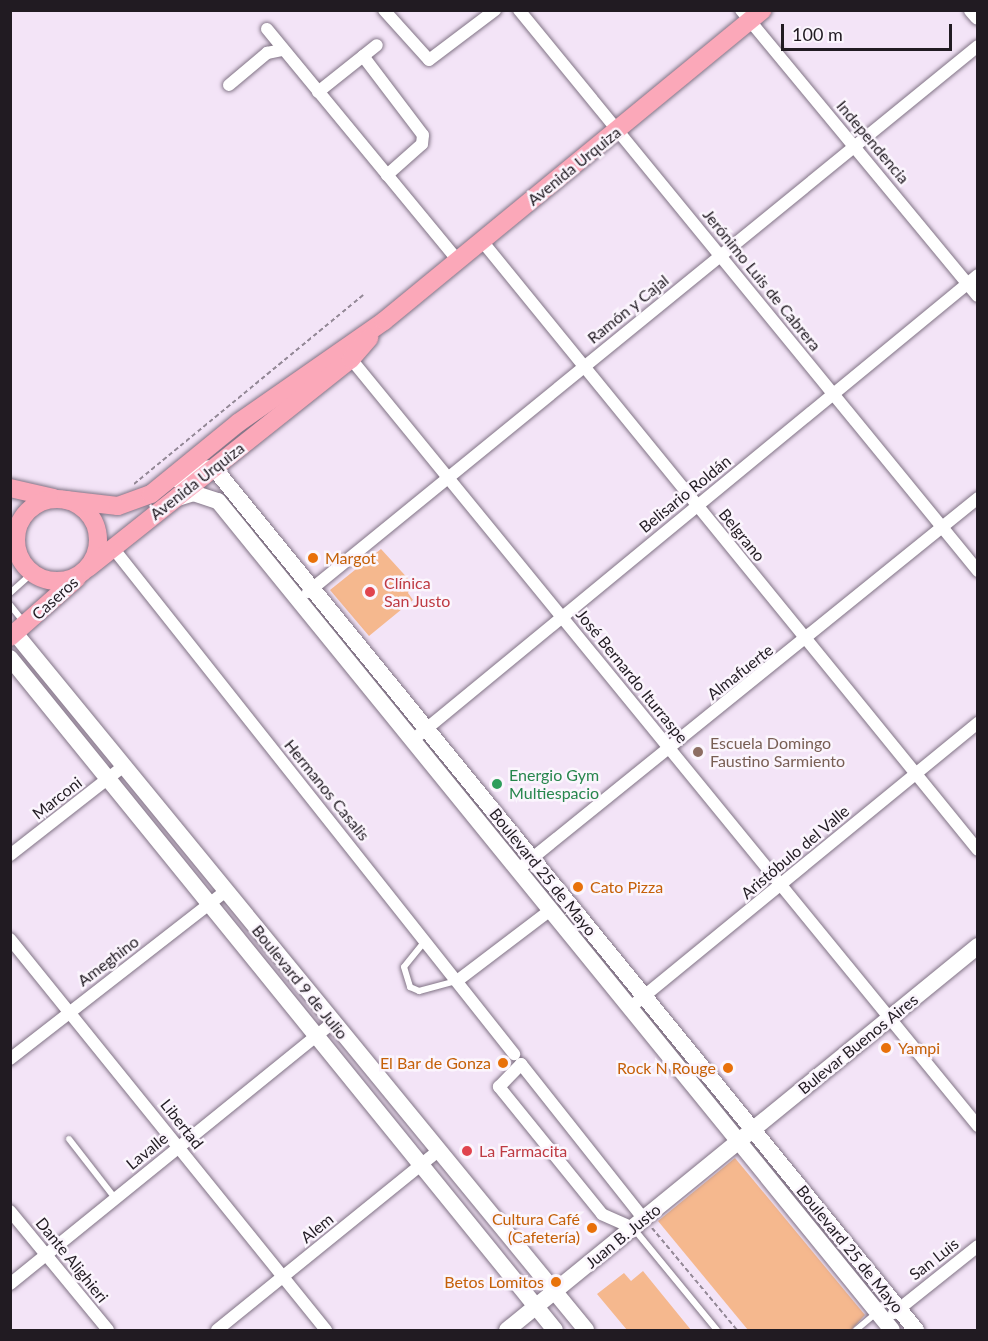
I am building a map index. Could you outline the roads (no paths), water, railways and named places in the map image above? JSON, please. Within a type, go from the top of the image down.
[{"type":"main road","points":[[972,10],[978,17]]},
{"type":"main road","name":"Avenida Urquiza","points":[[10,488],[62,499],[118,506],[151,494],[244,418],[384,321],[619,129],[751,14]]},
{"type":"main road","name":"Avenida Urquiza","points":[[85,570],[351,359],[384,321]]},
{"type":"main road","points":[[151,494],[197,469],[214,468]]},
{"type":"main road","name":"Boulevard 25 de Mayo","points":[[214,468],[306,594],[638,1001],[739,1142],[884,1321]]},
{"type":"main road","name":"Boulevard 25 de Mayo","points":[[171,501],[193,493],[219,501],[306,594]]},
{"type":"main road","points":[[62,499],[83,508],[95,525],[97,551],[85,570],[59,581],[34,574],[14,546],[17,531],[25,514],[40,502],[62,499]]},
{"type":"main road","name":"Caseros","points":[[20,629],[85,570]]},
{"type":"main road","name":"Caseros","points":[[20,629],[40,594],[34,574]]},
{"type":"main road","name":"Boulevard 9 de Julio","points":[[20,629],[124,766],[586,1330]]},
{"type":"main road","name":"Boulevard 9 de Julio","points":[[10,657],[555,1330]]},
{"type":"main road","name":"Boulevard 25 de Mayo","points":[[526,863],[552,909],[753,1130],[916,1330]]},
{"type":"main road","name":"Bulevar Buenos Aires","points":[[739,1142],[978,946]]},
{"type":"main road","name":"Juan B. Justo","points":[[507,1330],[739,1142]]},
{"type":"street","points":[[384,10],[429,60],[495,10]]},
{"type":"street","name":"Jerónimo Luis de Cabrera","points":[[519,10],[619,129],[978,571]]},
{"type":"street","name":"Independencia","points":[[751,14],[978,296]]},
{"type":"street","points":[[267,29],[458,261]]},
{"type":"street","points":[[318,92],[377,45]]},
{"type":"street","name":"Ramón y Cajal","points":[[306,594],[978,46]]},
{"type":"street","points":[[229,85],[267,53],[283,50]]},
{"type":"street","points":[[363,56],[423,135],[422,144],[387,175]]},
{"type":"street","name":"Belgrano","points":[[482,241],[978,850]]},
{"type":"street","name":"Belisario Roldán","points":[[420,734],[978,275]]},
{"type":"street","name":"José Bernardo Iturraspe","points":[[351,359],[978,1126]]},
{"type":"street","name":"Almafuerte","points":[[526,863],[807,641],[978,498]]},
{"type":"street","name":"Hermanos Casalis","points":[[113,548],[426,941],[639,1224]]},
{"type":"street","name":"Aristóbulo del Valle","points":[[638,1001],[978,723]]},
{"type":"street","name":"Marconi","points":[[10,855],[124,766]]},
{"type":"street","name":"Ameghino","points":[[10,1059],[226,891]]},
{"type":"street","points":[[457,981],[552,909]]},
{"type":"street","name":"Libertad","points":[[10,939],[71,1010],[326,1330]]},
{"type":"street","name":"Lavalle","points":[[10,1284],[333,1022]]},
{"type":"street","points":[[517,1059],[499,1083],[602,1214],[639,1224]]},
{"type":"street","name":"Alem","points":[[217,1330],[438,1151]]},
{"type":"street","name":"Dante Alighieri","points":[[10,1211],[108,1330]]},
{"type":"street","name":"Boulevard 25 de Mayo","points":[[810,1229],[825,1218]]},
{"type":"street","name":"San Luis","points":[[884,1321],[978,1246]]},
{"type":"lane","points":[[11,590],[34,574]]},
{"type":"lane","points":[[10,605],[20,629]]},
{"type":"lane","points":[[426,941],[404,967],[410,987],[419,991],[457,981]]},
{"type":"lane","points":[[69,1139],[115,1198]]},
{"type":"lane","points":[[639,1224],[717,1330]]},
{"type":"lane","points":[[856,1330],[884,1321]]},
{"type":"place","name":"Margot","points":[[313,558]]},
{"type":"place","name":"Clínica San Justo","points":[[370,592]]},
{"type":"place","name":"Escuela Domingo Faustino Sarmiento","points":[[698,752]]},
{"type":"place","name":"Energio Gym Multiespacio","points":[[497,784]]},
{"type":"place","name":"Cato Pizza","points":[[578,887]]},
{"type":"place","name":"Yampi","points":[[886,1048]]},
{"type":"place","name":"El Bar de Gonza","points":[[503,1063]]},
{"type":"place","name":"Rock N Rouge","points":[[728,1068]]},
{"type":"place","name":"La Farmacita","points":[[467,1151]]},
{"type":"place","name":"Cultura Café (Cafetería)","points":[[592,1228]]},
{"type":"place","name":"Betos Lomitos","points":[[556,1282]]}]
